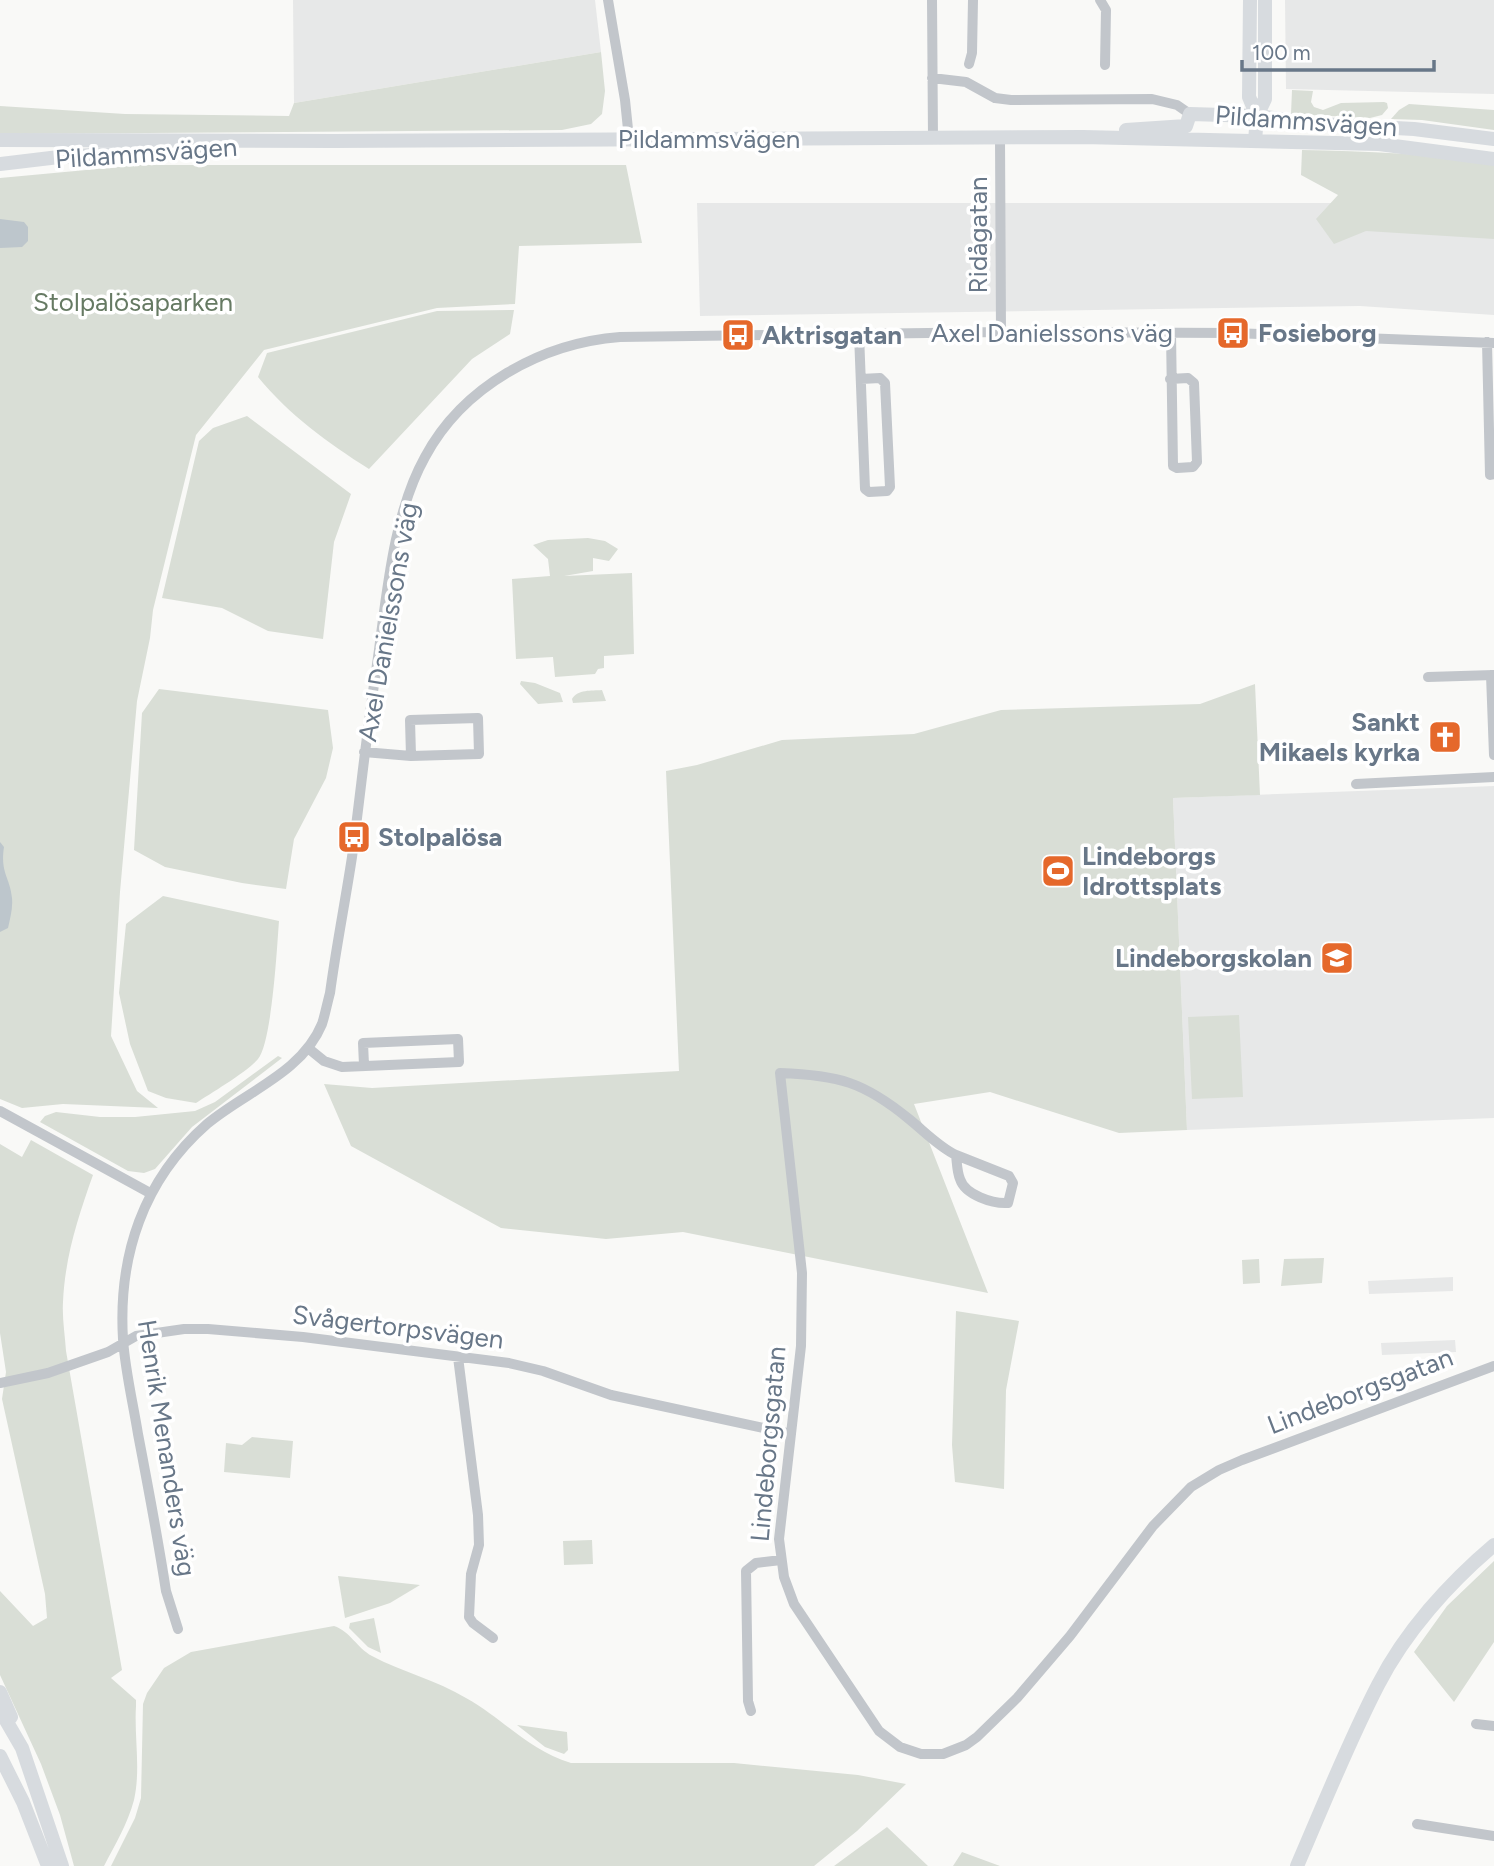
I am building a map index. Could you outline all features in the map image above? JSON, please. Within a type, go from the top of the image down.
[{"type":"main road","points":[[1250,0],[1249,97],[1257,116]]},
{"type":"main road","points":[[1255,141],[1257,116],[1265,99],[1265,0]]},
{"type":"main road","name":"Pildammsvägen","points":[[1083,137],[1120,130],[1186,126],[1189,114],[1257,116],[1320,124],[1414,128],[1494,139]]},
{"type":"main road","name":"Pildammsvägen","points":[[0,139],[334,141],[1083,137],[1379,144],[1494,159]]},
{"type":"main road","name":"Pildammsvägen","points":[[0,163],[59,157],[334,141]]},
{"type":"main road","points":[[1297,1866],[1378,1684],[1397,1653],[1453,1584],[1494,1545]]},
{"type":"main road","points":[[0,1692],[62,1866]]},
{"type":"main road","points":[[0,1710],[22,1748]]},
{"type":"main road","points":[[0,1756],[23,1802],[48,1866]]},
{"type":"street","points":[[608,0],[629,139]]},
{"type":"street","points":[[932,0],[933,138]]},
{"type":"street","points":[[969,64],[972,52],[973,0]]},
{"type":"street","points":[[1100,0],[1106,10],[1105,65]]},
{"type":"street","points":[[932,78],[966,82],[995,98],[1152,99],[1177,105],[1189,114]]},
{"type":"street","name":"Ridågatan","points":[[1000,138],[1000,332]]},
{"type":"street","name":"Axel Danielssons väg","points":[[150,1193],[194,1136],[238,1101],[272,1080],[308,1048],[322,1024],[330,993],[364,752],[395,551],[405,506],[425,456],[458,414],[507,372],[563,348],[603,339],[1000,332],[1318,334],[1490,342]]},
{"type":"street","points":[[1170,379],[1188,378],[1194,383],[1197,462],[1194,467],[1173,466],[1170,379],[1171,333]]},
{"type":"street","points":[[859,334],[861,379],[866,489],[869,492],[887,491],[890,488],[885,383],[880,378],[861,379]]},
{"type":"street","points":[[1490,342],[1490,475],[1494,474]]},
{"type":"street","points":[[1428,677],[1492,675],[1494,755]]},
{"type":"street","points":[[364,752],[411,756],[479,754],[478,718],[410,720],[411,756]]},
{"type":"street","points":[[1356,784],[1494,777]]},
{"type":"street","points":[[308,1048],[324,1061],[335,1065],[364,1065],[459,1062],[458,1039],[363,1043],[364,1065]]},
{"type":"street","name":"Lindeborgsgatan","points":[[956,1156],[960,1180],[967,1191],[998,1204],[1008,1203],[1013,1183],[1009,1176],[956,1156],[892,1105],[864,1088],[822,1074],[780,1073],[802,1273],[801,1346],[779,1539],[784,1577],[794,1604],[879,1731],[901,1747],[921,1754],[943,1754],[966,1745],[977,1737],[1017,1698],[1070,1636],[1153,1526],[1191,1486],[1242,1460],[1494,1366]]},
{"type":"street","points":[[0,1111],[150,1193]]},
{"type":"street","name":"Henrik Menanders väg","points":[[150,1193],[134,1235],[124,1279],[123,1342],[166,1591],[178,1629]]},
{"type":"street","name":"Svågertorpsvägen","points":[[0,1383],[48,1373],[108,1352],[123,1342],[158,1332],[208,1329],[303,1337],[531,1368],[611,1395],[791,1434]]},
{"type":"street","points":[[457,1357],[478,1515],[479,1545],[471,1574],[469,1617],[493,1638]]},
{"type":"street","points":[[751,1711],[748,1701],[746,1571],[756,1563],[781,1560]]},
{"type":"street","points":[[1476,1724],[1494,1727]]},
{"type":"street","points":[[1417,1824],[1494,1836]]},
{"type":"shaded area","points":[[293,0],[595,0],[601,52],[294,103]]},
{"type":"shaded area","points":[[1285,0],[1494,0],[1494,94],[1286,89]]},
{"type":"shaded area","points":[[697,203],[1345,203],[1494,221],[1494,315],[1360,306],[700,316]]},
{"type":"shaded area","points":[[0,219],[24,222],[28,227],[28,241],[22,247],[0,248]]},
{"type":"shaded area","name":"Lindeborgskolan","points":[[1494,786],[1494,1118],[1187,1130],[1173,798]]},
{"type":"shaded area","points":[[0,842],[4,847],[3,863],[12,902],[8,928],[0,932]]},
{"type":"shaded area","points":[[1453,1277],[1453,1291],[1369,1294],[1368,1281]]},
{"type":"shaded area","points":[[1455,1340],[1456,1352],[1382,1355],[1381,1343]]},
{"type":"green space","points":[[601,52],[605,91],[602,114],[591,124],[562,130],[0,134],[0,106],[125,114],[289,116],[294,103]]},
{"type":"green space","points":[[1292,90],[1313,91],[1311,102],[1314,107],[1323,110],[1341,103],[1384,102],[1388,108],[1382,115],[1370,118],[1291,114]]},
{"type":"green space","points":[[1409,104],[1494,110],[1494,130],[1422,120],[1391,119]]},
{"type":"green space","points":[[1302,150],[1446,157],[1494,163],[1494,239],[1366,231],[1334,244],[1316,219],[1338,195],[1301,175]]},
{"type":"green space","name":"Stolpalösaparken","points":[[140,165],[626,165],[642,243],[519,246],[515,304],[437,308],[264,350],[196,435],[153,610],[137,701],[120,892],[111,1036],[137,1091],[158,1108],[63,1104],[22,1108],[0,1099],[0,178]]},
{"type":"green space","points":[[514,310],[510,334],[472,359],[369,469],[310,428],[258,377],[267,353],[437,311]]},
{"type":"green space","points":[[247,416],[351,494],[334,542],[323,639],[268,631],[222,608],[162,598],[199,441],[213,428]]},
{"type":"green space","points":[[588,538],[605,541],[618,549],[609,561],[593,558],[593,571],[564,576],[632,573],[634,654],[604,656],[604,668],[598,669],[595,674],[555,677],[553,657],[516,659],[512,579],[550,576],[548,559],[533,545],[548,540]]},
{"type":"green space","points":[[521,681],[535,683],[560,693],[563,702],[538,704],[520,684]]},
{"type":"green space","points":[[1255,684],[1260,795],[1173,798],[1187,1130],[1119,1133],[990,1092],[914,1104],[988,1293],[683,1232],[606,1239],[501,1228],[351,1146],[324,1084],[372,1088],[679,1071],[666,771],[697,765],[782,740],[914,734],[1001,710],[1200,704]]},
{"type":"green space","points":[[159,689],[328,710],[333,748],[326,778],[294,839],[286,889],[165,867],[134,850],[142,713]]},
{"type":"green space","points":[[602,690],[606,701],[573,703],[572,699],[578,694]]},
{"type":"green space","points":[[163,896],[279,921],[273,993],[263,1049],[258,1059],[246,1070],[196,1103],[166,1098],[148,1091],[130,1044],[119,993],[126,924]]},
{"type":"green space","points":[[1239,1015],[1243,1097],[1192,1099],[1188,1017]]},
{"type":"green space","points":[[278,1056],[282,1058],[192,1127],[155,1169],[144,1173],[128,1171],[40,1122],[45,1116],[56,1112],[100,1117],[135,1117],[195,1111],[215,1102]]},
{"type":"green space","points":[[31,1140],[93,1175],[69,1253],[64,1285],[63,1320],[66,1351],[122,1670],[111,1678],[136,1700],[137,1765],[134,1800],[121,1834],[104,1866],[74,1866],[60,1815],[41,1764],[0,1675],[0,1591],[33,1626],[47,1618],[45,1594],[2,1399],[6,1372],[0,1333],[0,1144],[22,1157]]},
{"type":"green space","points":[[1324,1258],[1322,1283],[1281,1286],[1284,1259]]},
{"type":"green space","points":[[1259,1259],[1260,1283],[1243,1284],[1242,1260]]},
{"type":"green space","points":[[956,1311],[1019,1321],[1006,1390],[1004,1489],[955,1482],[952,1445]]},
{"type":"green space","points":[[252,1437],[293,1441],[290,1478],[224,1472],[226,1443],[242,1445]]},
{"type":"green space","points":[[592,1540],[593,1564],[564,1565],[563,1541]]},
{"type":"green space","points":[[1494,1561],[1494,1642],[1454,1702],[1414,1652],[1447,1606]]},
{"type":"green space","points":[[338,1576],[420,1585],[390,1603],[345,1618]]},
{"type":"green space","points":[[374,1618],[381,1653],[368,1647],[349,1628],[350,1623]]},
{"type":"green space","points":[[334,1626],[340,1628],[372,1656],[455,1692],[542,1750],[571,1763],[734,1763],[858,1775],[906,1784],[857,1831],[814,1866],[111,1866],[135,1818],[141,1798],[143,1704],[164,1668],[191,1652]]},
{"type":"green space","points":[[517,1725],[567,1732],[568,1750],[564,1754],[545,1747]]},
{"type":"green space","points":[[887,1827],[928,1866],[834,1866]]},
{"type":"green space","points":[[962,1852],[1000,1866],[953,1866]]},
{"type":"place","name":"Fosieborg","points":[[1233,333]]},
{"type":"place","name":"Aktrisgatan","points":[[738,335]]},
{"type":"place","name":"Sankt Mikaels kyrka","points":[[1445,737]]},
{"type":"place","name":"Stolpalösa","points":[[354,837]]},
{"type":"place","name":"Lindeborgs Idrottsplats","points":[[1058,871]]},
{"type":"place","name":"Lindeborgskolan","points":[[1337,958]]}]
